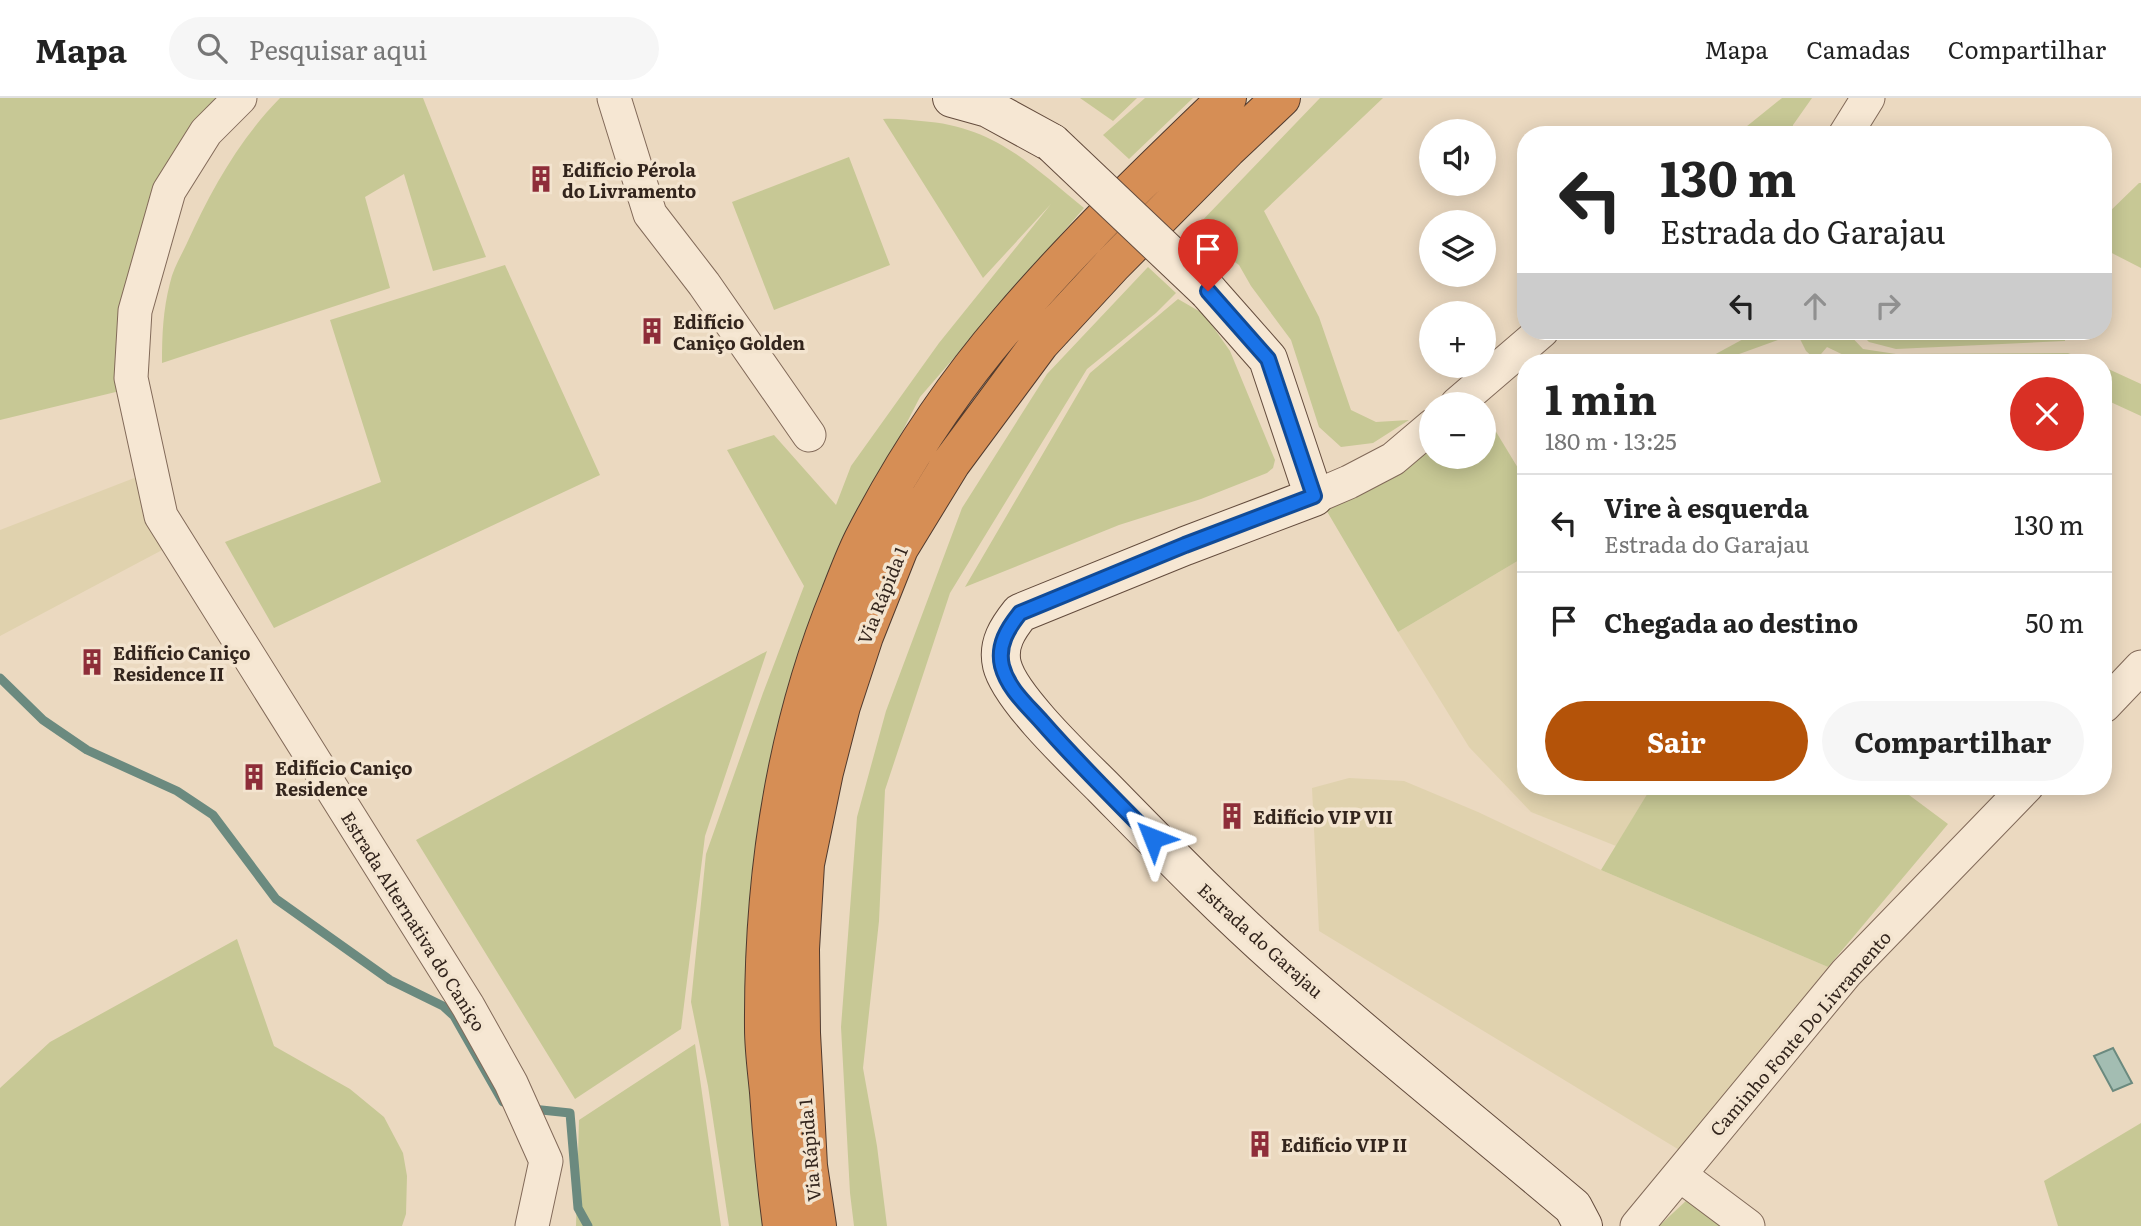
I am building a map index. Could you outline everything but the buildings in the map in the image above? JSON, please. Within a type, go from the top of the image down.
[{"type":"highway","name":"Via Rápida 1","points":[[782,1226],[764,1031],[765,936],[771,866],[788,764],[826,629],[864,538],[914,450],[1006,324],[1084,238],[1227,98]]},
{"type":"highway","name":"Via Rápida 1","points":[[817,1226],[808,1166],[801,1033],[800,949],[805,864],[841,706],[864,636],[898,548],[951,463],[1040,343],[1121,255],[1281,98]]},
{"type":"street","name":"Estrada Alternativa do Caniço","points":[[240,98],[206,132],[169,191],[135,311],[131,378],[161,516],[468,1006],[511,1083],[546,1161],[532,1226]]},
{"type":"street","points":[[614,98],[650,214],[704,284],[808,435]]},
{"type":"street","points":[[952,98],[988,108],[1052,143],[1208,291],[1268,359],[1314,496],[1349,482],[1393,459],[1419,437]]},
{"type":"street","points":[[1851,126],[1868,98]]},
{"type":"street","points":[[1471,392],[1532,340]]},
{"type":"street","name":"Estrada do Garajau","points":[[1314,496],[1185,545],[1020,613],[1006,631],[1001,647],[1002,664],[1011,687],[1068,752],[1195,880],[1280,961],[1573,1207],[1583,1226]]},
{"type":"street","points":[[2112,698],[2141,667]]},
{"type":"street","name":"Caminho Fonte Do Livramento","points":[[1637,1226],[1846,973],[2018,795]]},
{"type":"street","points":[[1680,1175],[1748,1226]]},
{"type":"shaded area","points":[[142,475],[166,548],[0,636],[0,530]]},
{"type":"shaded area","points":[[1517,561],[1517,795],[1647,795],[1616,846],[1531,812],[1469,747],[1398,632]]},
{"type":"shaded area","points":[[1349,778],[1404,781],[1478,812],[1601,870],[1828,967],[1681,1151],[1319,931],[1312,788]]},
{"type":"shaded area","points":[[2113,1048],[2132,1083],[2113,1091],[2094,1056]]},
{"type":"green space","points":[[0,98],[222,98],[178,146],[147,205],[124,390],[0,420]]},
{"type":"green space","points":[[280,98],[423,98],[486,257],[433,271],[404,174],[365,197],[390,288],[162,363],[164,313],[175,268],[227,166]]},
{"type":"green space","points":[[1080,98],[1137,98],[1113,121]]},
{"type":"green space","points":[[1145,98],[1193,98],[1129,159],[1103,135]]},
{"type":"green space","points":[[1320,98],[1383,98],[1264,211],[1319,317],[1351,410],[1376,422],[1409,420],[1373,443],[1341,447],[1319,427],[1291,340],[1251,286],[1239,265],[1222,253],[1196,227]]},
{"type":"green space","points":[[1782,98],[1812,98],[1793,126],[1747,126]]},
{"type":"green space","points":[[883,119],[947,124],[990,139],[1028,162],[1084,208],[920,397],[846,541],[770,1226],[729,1226],[708,1086],[691,1002],[706,854],[804,586],[727,450],[774,435],[836,505],[851,466],[939,343],[1051,204],[983,278]]},
{"type":"green space","points":[[849,157],[890,265],[774,310],[732,202]]},
{"type":"green space","points":[[2141,183],[2141,268],[2112,253],[2112,209]]},
{"type":"green space","points":[[505,265],[600,475],[274,628],[225,542],[381,482],[330,320]]},
{"type":"green space","points":[[1148,267],[1176,293],[1156,313],[1087,369],[950,593],[885,790],[879,921],[863,1068],[877,1146],[887,1226],[854,1226],[841,1027],[857,817],[886,711],[962,508],[1047,374]]},
{"type":"green space","points":[[1178,299],[1204,314],[1230,351],[1275,460],[1273,468],[1267,473],[1201,499],[1119,525],[965,587],[1090,373]]},
{"type":"green space","points":[[1741,340],[1778,340],[1739,354],[1716,354]]},
{"type":"green space","points":[[1800,340],[1854,340],[1863,349],[1896,354],[1841,354],[1827,347],[1821,354],[1809,354]]},
{"type":"green space","points":[[1867,340],[2065,340],[1896,349]]},
{"type":"green space","points":[[2068,353],[2071,354],[1896,354]]},
{"type":"green space","points":[[2112,371],[2141,384],[2141,416],[2112,403]]},
{"type":"green space","points":[[1496,432],[1517,466],[1517,561],[1398,632],[1325,508],[1419,451],[1419,469],[1496,469]]},
{"type":"green space","points":[[767,651],[705,836],[681,1029],[575,1099],[416,840]]},
{"type":"green space","points":[[1647,795],[1909,795],[1948,824],[1828,967],[1601,870]]},
{"type":"green space","points":[[237,939],[274,1046],[350,1089],[384,1117],[403,1153],[407,1176],[406,1214],[402,1226],[0,1226],[0,1088],[50,1042]]},
{"type":"green space","points":[[695,1044],[721,1226],[576,1226],[579,1120]]},
{"type":"green space","points":[[2141,1123],[2141,1226],[2058,1226],[2044,1181]]},
{"type":"green space","points":[[1688,1199],[1727,1226],[1659,1226]]},
{"type":"waterway","points":[[0,678],[43,720],[87,750],[177,791],[213,815],[276,899],[390,980],[443,1006],[454,1016],[503,1102]]},
{"type":"waterway","points":[[532,1109],[570,1113],[578,1208],[588,1226]]},
{"type":"place","name":"Edifício Pérola do Livramento","points":[[541,179]]},
{"type":"place","name":"Edifício Caniço Golden","points":[[652,331]]},
{"type":"place","name":"Edifício Caniço Residence II","points":[[92,662]]},
{"type":"place","name":"Edifício Caniço Residence","points":[[254,777]]},
{"type":"place","name":"Edifício VIP VII","points":[[1232,816]]},
{"type":"place","name":"Edifício VIP II","points":[[1260,1144]]},
{"type":"route","points":[[1153,838],[1068,752],[1011,687],[1002,664],[1001,647],[1006,631],[1020,613],[1185,545],[1314,496],[1268,359],[1208,291]]}]
